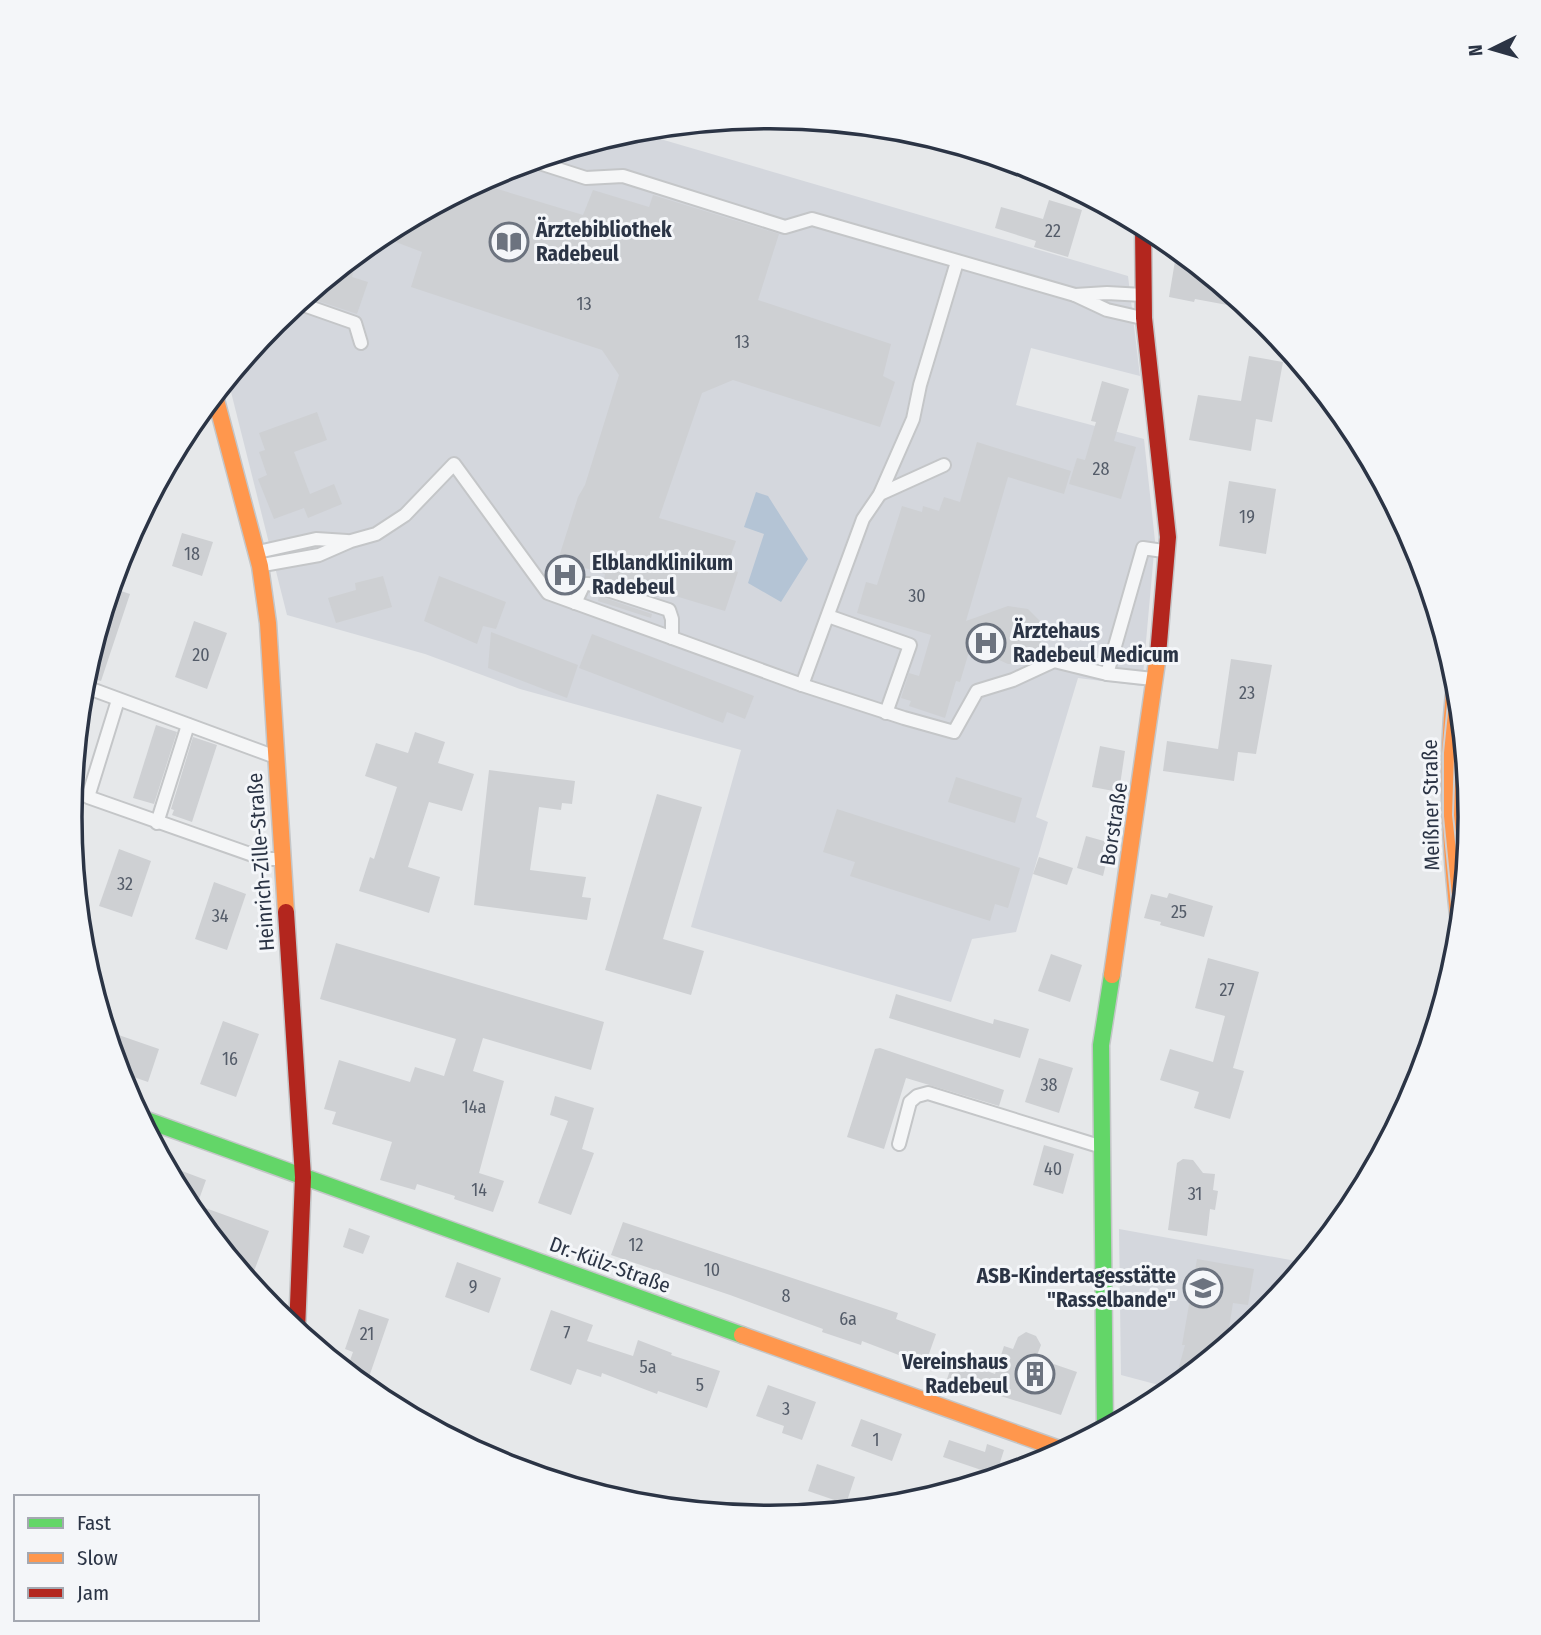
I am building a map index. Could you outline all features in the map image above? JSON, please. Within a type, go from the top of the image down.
[{"type":"street","name":"Borstraße","points":[[1105,1419],[1101,1045],[1156,679],[1168,537],[1144,318],[1143,239]]},
{"type":"street","name":"Heinrich-Zille-Straße","points":[[218,407],[258,559],[268,623],[303,1177],[298,1317]]},
{"type":"street","name":"Meißner Straße","points":[[1452,724],[1450,755],[1457,861]]},
{"type":"street","name":"Dr.-Külz-Straße","points":[[153,1122],[1050,1446]]},
{"type":"lane","points":[[549,166],[586,178],[623,176],[785,226],[812,219],[1075,295],[1107,310],[1144,318]]},
{"type":"lane","points":[[803,685],[863,519],[880,494],[913,419],[920,385],[957,262]]},
{"type":"lane","points":[[1075,295],[1143,295]]},
{"type":"lane","points":[[310,307],[355,323],[361,343]]},
{"type":"lane","points":[[258,559],[316,539],[351,541],[376,534],[397,521],[454,464],[548,593],[886,713],[954,732],[977,691],[1013,680],[1054,661],[1107,674],[1156,679]]},
{"type":"lane","points":[[880,494],[944,465]]},
{"type":"lane","points":[[1107,674],[1143,548],[1167,552]]},
{"type":"lane","points":[[575,603],[584,584],[669,610],[673,619],[672,638]]},
{"type":"lane","points":[[828,616],[910,645],[886,713]]},
{"type":"lane","points":[[94,690],[275,756]]},
{"type":"lane","points":[[118,699],[88,797],[264,859],[282,859]]},
{"type":"lane","points":[[157,823],[188,725]]},
{"type":"lane","points":[[899,1144],[910,1102],[917,1096],[928,1093],[1102,1147]]},
{"type":"shaded area","name":"Elblandklinikum Radebeul","points":[[659,138],[1128,276],[1140,376],[1031,348],[1016,405],[1144,439],[1155,541],[1142,686],[1078,678],[1036,817],[1048,822],[1016,932],[972,939],[951,1002],[691,927],[741,750],[520,689],[425,654],[287,615],[231,391],[284,331],[352,271],[426,221],[507,182],[592,153]]},
{"type":"shaded area","name":"ASB-Kindertagesstätte \"Rasselbande\"","points":[[1119,1229],[1296,1261],[1224,1335],[1160,1385],[1121,1375]]},
{"type":"water","points":[[756,492],[768,496],[808,559],[781,602],[748,583],[764,534],[744,527]]},
{"type":"building","points":[[494,188],[583,215],[593,190],[649,207],[653,195],[779,234],[758,300],[891,344],[883,376],[895,382],[880,427],[733,380],[702,393],[659,518],[736,541],[726,568],[738,572],[725,611],[659,591],[657,597],[604,580],[605,574],[558,560],[578,497],[585,485],[619,375],[602,350],[411,287],[422,252],[394,241],[426,221]]},
{"type":"building","points":[[1049,200],[1082,210],[1068,257],[1034,247],[1036,241],[995,228],[1001,207],[1043,219]]},
{"type":"building","points":[[1175,261],[1230,305],[1195,299],[1194,302],[1169,297]]},
{"type":"building","points":[[354,269],[352,277],[368,282],[357,314],[316,300]]},
{"type":"building","points":[[1249,356],[1283,362],[1272,422],[1256,419],[1251,451],[1189,440],[1198,395],[1241,401]]},
{"type":"building","points":[[1102,381],[1129,389],[1114,441],[1136,447],[1121,499],[1069,484],[1077,458],[1085,460],[1096,422],[1091,421]]},
{"type":"building","points":[[317,412],[327,440],[294,452],[310,494],[334,484],[342,504],[308,518],[304,508],[274,519],[258,479],[267,475],[259,452],[265,450],[259,433]]},
{"type":"building","points":[[977,442],[1071,471],[1064,494],[1008,477],[966,621],[1008,606],[1028,609],[1040,621],[1043,631],[1039,650],[1032,659],[1019,664],[1008,664],[997,659],[974,635],[960,682],[956,681],[945,718],[909,706],[911,701],[901,698],[909,673],[919,676],[931,635],[857,613],[866,582],[877,585],[902,506],[922,512],[923,506],[939,511],[944,497],[960,502]]},
{"type":"building","points":[[1229,481],[1276,489],[1266,554],[1219,546]]},
{"type":"building","points":[[182,533],[213,542],[202,576],[172,566]]},
{"type":"building","points":[[383,576],[392,607],[336,623],[328,598],[356,590],[355,583]]},
{"type":"building","points":[[439,576],[506,602],[496,629],[483,626],[477,644],[424,621]]},
{"type":"building","points":[[121,591],[130,594],[101,681],[96,679]]},
{"type":"building","points":[[599,596],[652,614],[651,618],[598,601]]},
{"type":"building","points":[[194,621],[227,633],[207,689],[175,677]]},
{"type":"building","points":[[491,632],[578,665],[567,698],[488,668]]},
{"type":"building","points":[[592,634],[754,696],[745,719],[727,712],[723,723],[579,668]]},
{"type":"building","points":[[1231,659],[1272,665],[1256,754],[1238,752],[1234,781],[1163,771],[1167,741],[1218,749]]},
{"type":"building","points":[[156,725],[177,732],[154,804],[133,798]]},
{"type":"building","points":[[415,732],[445,742],[438,763],[474,774],[462,811],[429,802],[408,867],[440,877],[429,913],[359,891],[370,857],[374,859],[397,787],[365,776],[376,743],[408,753]]},
{"type":"building","points":[[193,737],[217,745],[192,822],[172,815],[174,810],[171,809]]},
{"type":"building","points":[[1100,746],[1125,751],[1119,792],[1092,787]]},
{"type":"building","points":[[489,770],[575,781],[572,804],[562,803],[561,810],[539,807],[530,870],[586,877],[582,897],[591,898],[587,920],[474,905]]},
{"type":"building","points":[[956,777],[1022,798],[1015,823],[948,802]]},
{"type":"building","points":[[657,794],[702,807],[663,939],[704,951],[691,995],[605,970]]},
{"type":"building","points":[[837,809],[1020,868],[1008,908],[995,904],[990,921],[850,876],[855,862],[823,852]]},
{"type":"building","points":[[1086,836],[1111,843],[1103,876],[1077,868]]},
{"type":"building","points":[[119,849],[151,861],[132,917],[99,906]]},
{"type":"building","points":[[1039,857],[1073,868],[1067,885],[1033,874]]},
{"type":"building","points":[[214,882],[246,894],[227,950],[195,939]]},
{"type":"building","points":[[1169,893],[1213,906],[1204,937],[1144,918],[1151,894],[1167,898]]},
{"type":"building","points":[[336,943],[604,1022],[591,1070],[483,1038],[473,1071],[504,1081],[479,1173],[504,1181],[493,1212],[417,1184],[415,1190],[380,1180],[392,1142],[332,1124],[336,1112],[324,1109],[339,1060],[410,1082],[415,1067],[444,1076],[456,1039],[320,999]]},
{"type":"building","points":[[1051,954],[1082,965],[1070,1002],[1038,991]]},
{"type":"building","points":[[1208,958],[1259,972],[1233,1068],[1244,1071],[1230,1119],[1194,1108],[1199,1092],[1160,1080],[1170,1049],[1213,1062],[1225,1016],[1195,1008]]},
{"type":"building","points":[[896,994],[993,1024],[994,1019],[1029,1029],[1020,1058],[889,1018]]},
{"type":"building","points":[[223,1021],[259,1034],[236,1097],[200,1084]]},
{"type":"building","points":[[118,1035],[159,1049],[148,1082],[133,1077]]},
{"type":"building","points":[[880,1048],[1004,1090],[999,1106],[906,1078],[884,1149],[847,1137],[875,1049]]},
{"type":"building","points":[[1039,1058],[1073,1068],[1059,1113],[1025,1102]]},
{"type":"building","points":[[555,1096],[594,1108],[582,1149],[594,1153],[571,1215],[538,1203],[568,1121],[550,1115]]},
{"type":"building","points":[[1044,1145],[1074,1154],[1063,1194],[1033,1185]]},
{"type":"building","points":[[1183,1159],[1193,1160],[1203,1173],[1215,1174],[1213,1190],[1218,1191],[1215,1210],[1210,1209],[1207,1236],[1168,1230],[1177,1163]]},
{"type":"building","points":[[179,1170],[206,1180],[199,1201]]},
{"type":"building","points":[[203,1207],[269,1231],[254,1272]]},
{"type":"building","points":[[623,1222],[898,1313],[896,1319],[936,1334],[925,1365],[862,1341],[861,1345],[822,1332],[823,1329],[730,1295],[611,1255]]},
{"type":"building","points":[[349,1228],[370,1236],[363,1254],[343,1247]]},
{"type":"building","points":[[1197,1259],[1254,1269],[1248,1305],[1233,1303],[1228,1331],[1178,1372],[1185,1345],[1182,1345]]},
{"type":"building","points":[[457,1262],[501,1278],[489,1313],[445,1297]]},
{"type":"building","points":[[359,1309],[389,1319],[369,1376],[349,1362],[353,1352],[345,1349]]},
{"type":"building","points":[[551,1310],[593,1325],[587,1341],[633,1356],[638,1340],[672,1353],[671,1355],[720,1371],[707,1408],[658,1391],[657,1394],[602,1373],[601,1377],[577,1369],[571,1385],[530,1370]]},
{"type":"building","name":"Vereinshaus Radebeul","points":[[1026,1332],[1036,1336],[1041,1345],[1036,1358],[1077,1372],[1061,1415],[947,1379],[954,1359],[995,1374],[1004,1346],[1013,1349],[1018,1337]]},
{"type":"building","points":[[768,1385],[816,1402],[802,1440],[782,1433],[784,1426],[756,1416]]},
{"type":"building","points":[[861,1419],[902,1434],[892,1461],[851,1446]]},
{"type":"building","points":[[949,1440],[985,1452],[987,1444],[1004,1450],[999,1466],[985,1471],[943,1457]]},
{"type":"building","points":[[817,1464],[855,1477],[847,1501],[840,1502],[808,1491]]},
{"type":"tram line","points":[[1448,699],[1443,753],[1443,816],[1452,911]]},
{"type":"tram line","points":[[1455,751],[1453,815],[1457,851]]},
{"type":"traffic: fast","points":[[1105,1419],[1101,1045],[1112,975]]},
{"type":"traffic: fast","points":[[153,1122],[742,1335]]},
{"type":"traffic: slow","points":[[218,407],[260,566],[268,623],[286,912]]},
{"type":"traffic: slow","points":[[1112,975],[1158,655]]},
{"type":"traffic: slow","points":[[1452,722],[1450,804],[1455,882]]},
{"type":"traffic: slow","points":[[742,1335],[1050,1446]]},
{"type":"traffic: jam","points":[[1143,239],[1144,318],[1168,537],[1158,655]]},
{"type":"traffic: jam","points":[[286,912],[303,1177],[298,1317]]},
{"type":"place","name":"Ärztebibliothek Radebeul","points":[[509,242]]},
{"type":"place","name":"Elblandklinikum Radebeul","points":[[565,575]]},
{"type":"place","name":"Ärztehaus Radebeul Medicum","points":[[986,643]]},
{"type":"place","name":"ASB-Kindertagesstätte \"Rasselbande\"","points":[[1203,1288]]},
{"type":"place","name":"Vereinshaus Radebeul","points":[[1035,1374]]}]
